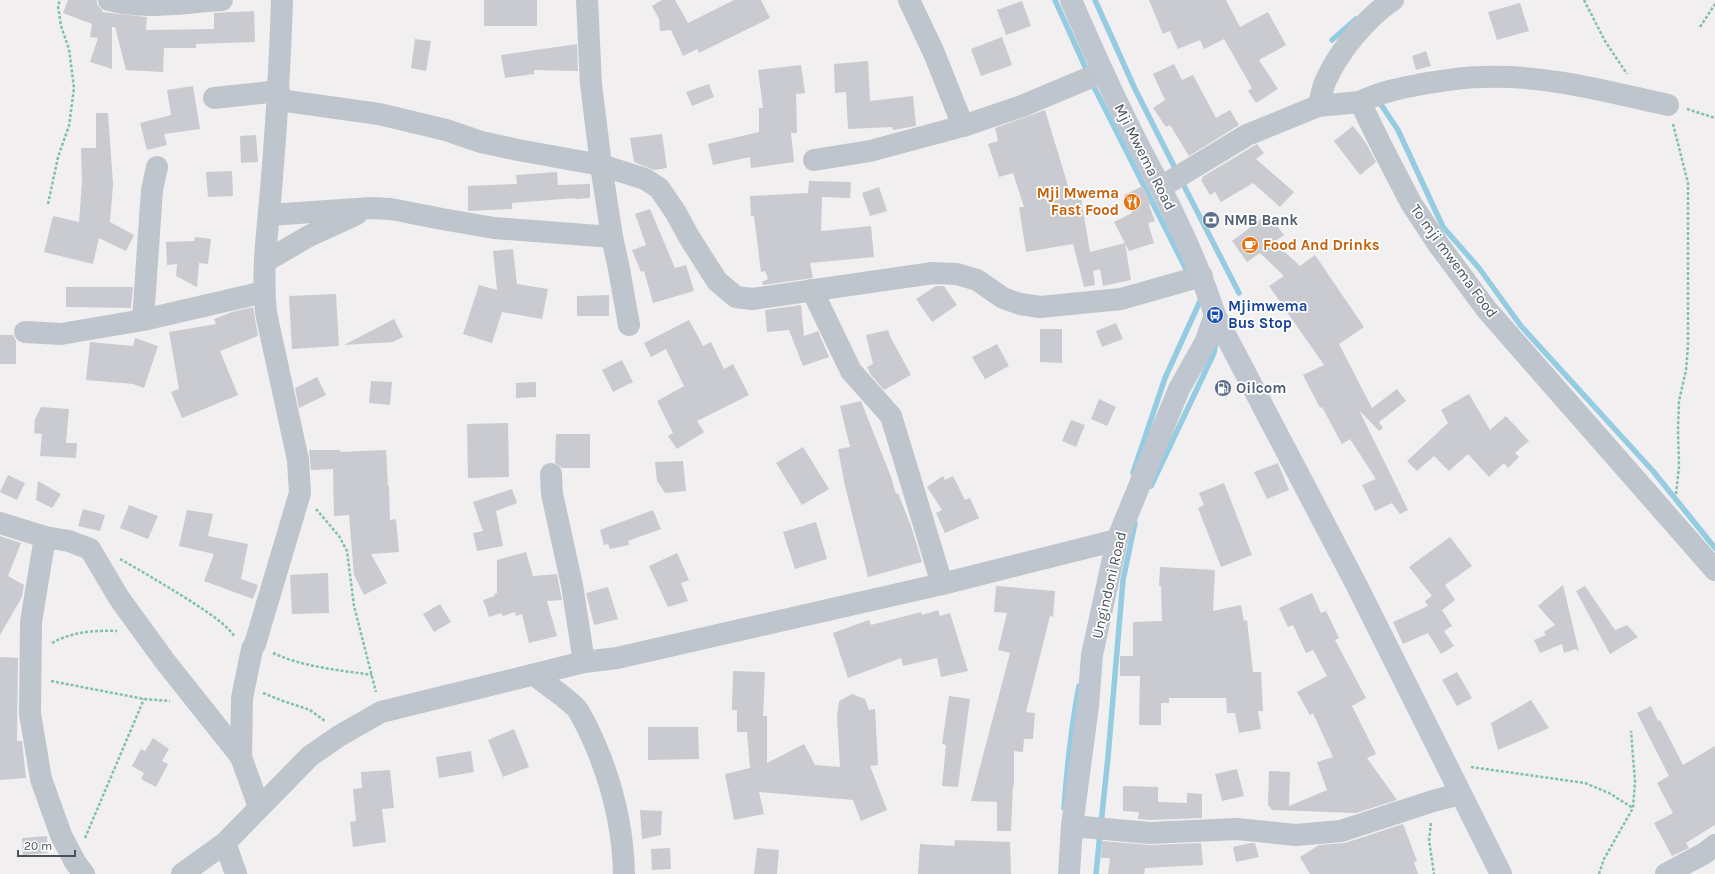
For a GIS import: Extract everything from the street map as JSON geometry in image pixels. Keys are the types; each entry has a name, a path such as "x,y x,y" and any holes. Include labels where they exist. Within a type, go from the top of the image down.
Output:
{"main road":[{"name":"Mji Mwema Road","path":"1071,0 1103,72 1142,152 1161,187 1202,276 1215,315 1356,584 1501,874"},
{"name":"Ungindoni Road","path":"1069,874 1072,826 1088,706 1092,655 1117,540 1180,389 1205,343 1215,315"}],"street":[{"path":"109,0 126,4 145,5 222,0"},
{"path":"241,757 242,698 253,650 300,493 298,460 266,313 264,292 266,236 279,96 282,0"},
{"path":"587,0 590,84 612,237 629,325"},
{"path":"909,0 934,53 963,126"},
{"path":"1318,106 1326,80 1348,43 1372,18 1393,0"},
{"path":"814,160 870,151 963,126 1022,106 1103,72"},
{"path":"1161,187 1247,135 1318,106 1360,102 1374,95 1411,86 1446,80 1482,77 1524,78 1600,90 1659,103"},
{"path":"214,98 279,96 379,114 446,130 481,142 601,165 645,179 659,188 717,281 736,297 752,299 933,273 957,274 977,280 1003,298 1040,307 1121,298 1202,276"},
{"name":"To mji mwema Food","path":"1360,102 1411,203 1460,274 1488,310 1715,570"},
{"path":"143,320 152,190 157,167"},
{"path":"269,215 371,208 391,209 442,220 494,228 612,237"},
{"path":"266,261 309,236 371,208"},
{"path":"812,290 851,371 891,416 942,584"},
{"path":"26,332 61,334 143,320 264,292"},
{"path":"551,474 552,494 572,585 584,662"},
{"path":"0,523 45,537 69,541 90,549 119,598 143,632 241,757 259,807"},
{"path":"45,537 31,622 30,714 41,779 61,835 80,868"},
{"path":"182,874 225,843 310,756 338,736 381,712 584,662 617,658 942,584 1117,540"},
{"path":"534,675 576,709 588,729 605,766 614,797 624,854 624,874"},
{"path":"1072,826 1150,833 1237,829 1296,835 1341,831 1433,801 1460,794"},
{"path":"225,843 236,874"},
{"path":"1666,874 1715,846"}],"path":[{"path":"48,204 58,156 69,126 74,88 69,49 61,26 58,6 60,0"},
{"path":"1584,0 1610,48 1634,86 1659,103 1715,118"},
{"path":"1700,27 1715,4"},
{"path":"1659,103 1688,183 1688,346 1686,370 1679,401 1679,467 1672,522"},
{"path":"300,493 334,530 347,551 354,606 381,712"},
{"path":"118,558 157,580 211,615 253,650 314,666 372,675"},
{"path":"31,654 60,638 81,633 109,631 143,632"},
{"path":"31,677 144,699 199,704"},
{"path":"245,685 283,701 310,710 325,720 338,736"},
{"path":"80,868 144,699"},
{"path":"1599,874 1604,859 1633,808 1635,782 1631,731"},
{"path":"1446,764 1585,783 1609,793 1633,808"},
{"path":"1433,801 1429,840 1434,874"}],"building":[{"path":"68,0 97,0 97,4 102,12 147,17 146,30 214,29 214,13 254,11 255,42 196,44 196,48 164,48 163,72 126,70 115,27 112,27 112,69 90,62 98,38 90,37 92,24 63,13"},
{"path":"484,0 537,0 537,26 484,26"},
{"path":"662,0 675,0 688,23 734,0 761,0 770,18 699,53 697,49 683,56 671,30 660,31 659,19 652,6"},
{"path":"1149,0 1226,0 1240,27 1268,12 1286,45 1259,60 1278,89 1256,103 1248,91 1252,88 1224,39 1204,49 1200,40 1178,49 1170,31 1163,34"},
{"path":"1022,1 1031,26 1006,35 997,10"},
{"path":"1520,3 1529,31 1497,40 1488,12"},
{"path":"1002,37 1012,65 981,76 971,49"},
{"path":"415,39 431,41 426,71 411,68"},
{"path":"577,44 578,71 534,70 534,74 505,78 501,55"},
{"path":"1426,51 1431,66 1416,70 1412,56"},
{"path":"868,61 870,101 913,96 916,126 893,130 892,127 848,129 846,92 835,93 834,64"},
{"path":"1174,64 1182,80 1193,75 1216,118 1230,110 1239,125 1189,156 1170,125 1166,127 1153,108 1165,100 1153,74"},
{"path":"801,65 805,93 796,94 797,133 791,133 794,162 751,168 750,157 713,165 708,144 759,132 759,108 763,108 758,70"},
{"path":"709,84 714,97 692,106 686,92"},
{"path":"193,86 200,129 164,134 167,145 147,150 140,123 171,115 167,90"},
{"path":"1045,110 1072,199 1081,198 1090,252 1125,243 1131,280 1103,286 1100,269 1093,271 1095,285 1084,287 1073,244 1026,252 1019,207 1024,207 1013,173 999,177 988,144 998,141 995,128"},
{"path":"96,113 108,113 113,184 110,222 134,235 126,251 99,238 93,264 44,252 53,216 79,222 82,181 81,148 96,148"},
{"path":"1353,126 1366,143 1376,162 1360,175 1334,141"},
{"path":"662,134 667,168 654,170 634,162 630,138"},
{"path":"256,135 258,162 241,163 240,136"},
{"path":"1257,144 1264,153 1256,159 1294,192 1280,207 1253,183 1221,202 1215,192 1210,195 1201,180 1203,178 1202,177"},
{"path":"232,171 233,196 208,197 206,172"},
{"path":"557,172 558,185 590,184 590,198 512,203 512,209 468,211 468,186 517,184 516,175"},
{"path":"809,181 851,182 850,198 822,197 821,231 871,226 874,257 810,263 813,278 763,285 762,282 768,279 765,271 761,272 754,216 751,216 750,196 808,193"},
{"path":"1143,186 1151,204 1149,205 1155,221 1148,223 1154,243 1129,251 1114,222 1132,213 1124,195"},
{"path":"879,187 887,211 870,216 862,193"},
{"path":"650,209 675,268 686,265 694,291 653,303 644,271 641,272 632,250 646,245 635,214"},
{"path":"1268,214 1284,235 1274,242 1300,266 1315,255 1364,327 1339,344 1372,408 1397,389 1406,401 1379,422 1383,428 1379,431 1359,410 1408,510 1400,514 1392,503 1375,511 1362,485 1376,479 1350,439 1342,444 1322,407 1320,408 1303,375 1324,365 1269,286 1284,276 1260,253 1247,262 1232,241"},
{"path":"195,237 211,239 208,264 199,263 197,287 176,276 177,264 167,265 166,242 194,241"},
{"path":"513,249 517,284 548,289 542,319 502,312 492,343 463,334 479,285 497,290 493,251"},
{"path":"936,286 944,286 957,305 932,322 916,299"},
{"path":"66,287 133,287 131,308 66,307"},
{"path":"336,294 339,346 292,349 289,296"},
{"path":"609,295 609,316 577,316 577,296"},
{"path":"801,305 804,336 818,331 829,357 803,366 789,330 767,332 765,310"},
{"path":"253,307 258,336 220,351 238,395 182,418 171,392 179,389 169,332 216,324 214,319 232,312"},
{"path":"394,319 403,337 393,342 344,345"},
{"path":"689,320 703,346 711,342 724,369 733,364 749,395 697,421 704,432 677,449 668,436 673,433 657,401 684,386 666,349 651,357 644,343"},
{"path":"1116,323 1123,339 1102,347 1096,331"},
{"path":"1040,329 1062,329 1062,363 1040,362"},
{"path":"888,330 911,375 884,390 871,375 867,367 873,364 866,335"},
{"path":"0,335 13,335 16,341 16,364 0,364"},
{"path":"135,338 158,346 144,388 133,384 86,380 90,342 133,346"},
{"path":"997,344 1009,366 985,379 972,357"},
{"path":"622,360 633,382 613,392 602,370"},
{"path":"317,377 326,395 299,408 295,388"},
{"path":"371,381 392,382 390,405 369,403"},
{"path":"536,382 536,397 516,398 516,383"},
{"path":"1469,394 1490,430 1506,416 1529,441 1515,453 1519,457 1508,468 1504,463 1489,477 1468,454 1449,471 1434,456 1417,471 1407,461 1448,423 1441,410"},
{"path":"1099,399 1116,407 1107,426 1091,419"},
{"path":"861,401 891,477 896,494 898,493 912,529 922,562 868,577 845,486 838,449 850,447 840,406"},
{"path":"41,407 69,409 66,443 77,443 76,458 40,456 42,434 34,433 35,419"},
{"path":"1071,420 1085,425 1076,447 1062,441"},
{"path":"508,423 509,477 468,478 467,424"},
{"path":"556,434 590,434 590,468 562,468 555,463"},
{"path":"803,447 829,489 802,505 776,463"},
{"path":"309,450 340,450 340,452 386,450 390,520 396,519 399,552 371,554 387,583 364,595 354,575 349,515 334,516 333,469 311,470"},
{"path":"683,461 686,491 665,493 657,481 655,462"},
{"path":"1278,463 1289,490 1267,499 1254,472"},
{"path":"8,475 25,483 17,500 0,492"},
{"path":"943,476 945,480 953,476 965,500 970,498 979,518 945,533 936,513 942,510 927,487"},
{"path":"38,481 61,494 52,508 36,500"},
{"path":"1224,483 1252,555 1221,567 1198,508 1204,505 1199,493"},
{"path":"512,489 517,503 496,511 503,546 477,551 473,533 483,531 473,502"},
{"path":"129,505 158,516 148,539 120,528"},
{"path":"83,509 105,515 100,531 78,526"},
{"path":"187,510 213,514 208,536 248,544 241,579 258,585 253,599 204,581 214,554 179,546"},
{"path":"653,510 661,529 628,541 629,545 610,549 608,544 604,545 600,530"},
{"path":"816,522 827,559 795,569 783,532"},
{"path":"0,536 21,543 8,576 24,585 22,597 0,635"},
{"path":"1450,537 1472,566 1445,585 1455,600 1442,610 1452,626 1444,631 1454,646 1441,654 1428,633 1403,644 1393,622 1428,606 1425,601 1432,596 1409,567"},
{"path":"526,552 533,576 557,574 562,600 547,601 557,636 529,643 522,614 516,616 515,612 503,616 501,613 489,617 483,600 495,596 494,594 497,593 497,560"},
{"path":"677,553 689,580 681,583 688,601 668,607 649,566"},
{"path":"1160,567 1215,570 1213,611 1241,605 1244,621 1247,620 1253,672 1261,672 1263,711 1258,711 1261,729 1239,733 1235,713 1227,713 1226,698 1169,698 1169,703 1161,703 1161,725 1139,725 1140,676 1120,676 1120,656 1133,656 1133,622 1162,621 1161,586 1159,586"},
{"path":"328,573 329,613 292,614 290,575"},
{"path":"1563,585 1579,652 1576,649 1564,653 1562,644 1540,653 1534,640 1546,635 1544,632 1555,625 1538,606"},
{"path":"996,586 1055,591 1053,617 1050,616 1026,712 1035,713 1033,739 1024,739 1023,752 1014,751 1014,785 1011,831 997,831 997,802 971,801 1010,653 998,650 1007,613 994,612"},
{"path":"1585,586 1615,630 1627,625 1638,637 1610,654 1576,591"},
{"path":"608,587 618,619 594,625 586,593"},
{"path":"1312,593 1321,613 1326,611 1339,638 1335,640 1366,698 1352,706 1376,754 1367,758 1397,800 1356,813 1272,810 1268,805 1269,771 1290,772 1289,806 1327,790 1317,762 1333,757 1313,713 1310,715 1297,692 1327,676 1313,650 1306,653 1293,625 1288,627 1279,608"},
{"path":"440,604 451,622 434,632 423,614"},
{"path":"938,610 940,616 950,613 968,671 941,677 937,658 903,666 901,658 848,678 833,633 869,620 871,625 921,612 922,615"},
{"path":"0,657 18,658 17,741 22,741 26,778 0,780"},
{"path":"733,671 765,672 763,716 767,716 767,763 804,744 815,765 840,767 837,716 839,701 852,694 865,699 869,710 875,709 878,765 870,766 887,810 861,821 853,800 759,792 764,814 734,820 725,774 750,768 747,732 737,732 737,710 732,710"},
{"path":"1457,672 1472,698 1457,706 1442,680"},
{"path":"949,696 970,699 958,787 942,786 946,745 942,744"},
{"path":"1531,700 1549,728 1498,750 1491,723"},
{"path":"1651,706 1658,721 1660,720 1683,765 1715,746 1715,825 1686,843 1689,848 1672,856 1654,823 1673,813 1657,783 1669,776 1637,713"},
{"path":"648,727 698,727 699,759 648,760"},
{"path":"514,729 529,767 503,777 488,740"},
{"path":"153,738 169,749 162,761 168,764 156,787 141,779 144,773 132,766 141,749 145,751"},
{"path":"471,751 474,772 439,778 436,757"},
{"path":"1237,769 1244,796 1222,801 1215,774"},
{"path":"390,770 394,808 382,809 386,842 353,847 350,822 356,821 353,789 362,788 361,772"},
{"path":"1123,786 1158,787 1158,802 1187,803 1187,793 1202,794 1202,818 1138,819 1139,812 1123,811"},
{"path":"640,810 662,811 661,835 642,839"},
{"path":"1403,824 1417,861 1414,862 1418,874 1310,874 1300,857 1319,845 1345,843"},
{"path":"47,836 48,853 23,855 22,838"},
{"path":"955,840 1010,842 1011,874 918,874 920,844 954,846"},
{"path":"1102,841 1150,845 1201,843 1203,865 1145,868 1144,874 1108,874 1110,858 1101,858"},
{"path":"1255,843 1259,857 1236,862 1233,847"},
{"path":"670,848 671,869 652,870 651,849"},
{"path":"757,848 779,850 777,874 754,874"}],"waterway":[{"path":"1055,0 1088,73"},
{"path":"1095,0 1135,89 1177,172"},
{"path":"1332,40 1356,19"},
{"path":"1091,81 1189,275"},
{"path":"1378,100 1398,130 1443,227 1479,268 1521,326 1653,471 1715,548"},
{"path":"1181,180 1239,293"},
{"path":"1133,473 1165,378 1201,299 1200,297"},
{"path":"1151,486 1214,353 1216,341"},
{"path":"1101,824 1123,580 1135,523"},
{"path":"1064,808 1066,777 1079,686"},
{"path":"1096,874 1100,833"}],"place":[{"name":"Mji Mwema Fast Food","path":"1132,202"},
{"name":"NMB Bank","path":"1211,220"},
{"name":"Food And Drinks","path":"1250,245"},
{"name":"Mjimwema Bus Stop","path":"1215,315"},
{"name":"Oilcom","path":"1223,388"}]}
